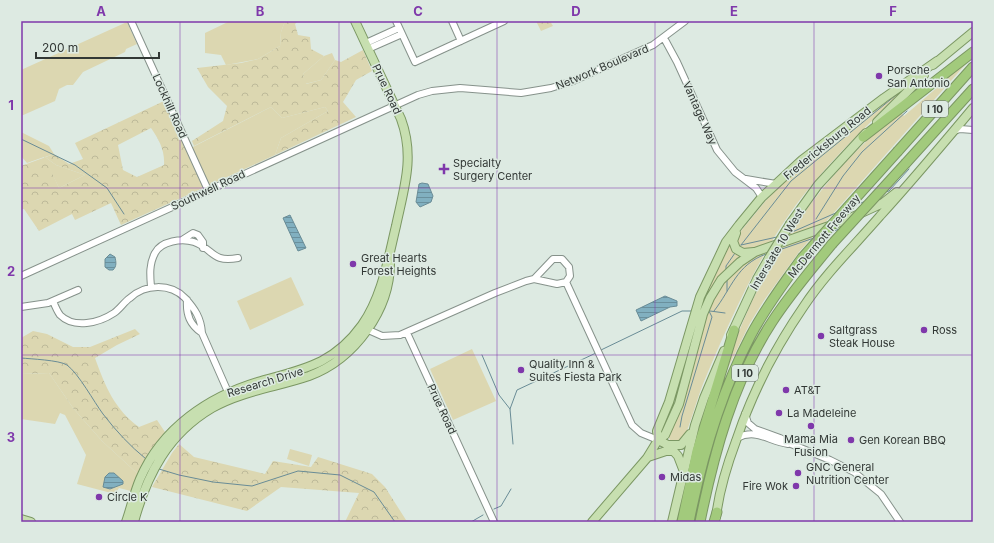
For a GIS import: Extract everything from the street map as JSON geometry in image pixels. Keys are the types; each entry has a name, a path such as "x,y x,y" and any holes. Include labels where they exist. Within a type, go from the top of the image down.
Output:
{"highway":[{"path":"863,137 973,52"},
{"name":"McDermott Freeway","path":"689,522 707,443 727,386 751,334 802,258 973,67"},
{"name":"McDermott Freeway","path":"700,522 717,445 734,397 753,356 771,323 788,298 832,244 973,89"},
{"path":"682,522 696,451 734,330"},
{"path":"715,522 717,512"}],"main road":[{"name":"Prue Road","path":"355,21 394,105 406,136 409,154 407,173 389,254 377,296 364,328"},
{"name":"Interstate 10 West","path":"672,522 694,429 704,398 757,279 769,258 790,224 818,185 937,61 973,32"},
{"name":"Fredericksburg Road","path":"658,440 657,431 669,402 700,297 726,242 739,224 762,197 819,146 937,61"},
{"path":"717,512 745,414 773,356 803,307 837,263 906,187 973,108"},
{"name":"Fredericksburg Road","path":"592,522 648,457 658,440 665,435 679,404 703,314 710,298 721,280 740,262 755,252 852,217 883,203 906,187"},
{"path":"739,224 734,241 736,249 743,253 755,252"},
{"name":"Research Drive","path":"134,522 147,482 155,466 176,438 197,419 212,408 231,399 266,384 308,369 326,360 364,328"},
{"name":"Research Drive","path":"266,384 303,378 326,368 336,361 364,328"},
{"path":"303,378 322,365 326,360"},
{"path":"197,419 224,399 228,392 235,394 266,384"},
{"name":"Research Drive","path":"126,522 140,479 156,450 186,418 208,402 228,392"},
{"path":"648,457 681,445 685,442 694,429"},
{"path":"658,440 670,448 678,456 684,469"},
{"path":"21,519 30,522"}],"street":[{"name":"Lockhill Road","path":"131,21 208,190"},
{"path":"396,21 415,62 504,21"},
{"path":"452,21 461,41"},
{"name":"Network Boulevard","path":"394,105 418,95 446,89 474,88 502,93 520,93 551,88 573,81 664,38 685,21"},
{"path":"367,46 401,31"},
{"name":"Vantage Way","path":"664,38 677,62 717,150 735,172 756,188 762,197"},
{"name":"Southwell Road","path":"21,275 394,105"},
{"path":"954,131 960,129 973,130"},
{"path":"746,180 776,184"},
{"path":"152,286 150,266 155,252 168,243 182,240 195,242 219,259 229,260 238,258"},
{"path":"364,328 388,337 407,333 495,293 534,279 548,263 558,258 567,262 569,266 570,276 566,282 557,284 534,279"},
{"path":"566,282 632,425 641,433 658,440"},
{"path":"53,301 59,313 66,320 87,323 115,313 131,296 152,286 172,289 180,293 196,311 202,323 202,333 228,392"},
{"path":"21,308 53,301 78,290"},
{"path":"187,300 188,315 193,327 202,333"},
{"path":"188,315 196,311"},
{"name":"Prue Road","path":"407,333 494,522"},
{"path":"745,414 750,426 830,460 854,472 881,494 900,522"},
{"path":"737,438 745,434 754,433 778,443 791,444"}],"green space":[{"path":"230,21 285,21 281,32 280,46 258,59 226,65 221,55 205,53 205,33"},
{"path":"285,21 298,21 295,24 298,35 310,37 311,49 324,56 303,74 306,84 321,80 335,60 341,62 363,50 372,71 356,80 343,102 356,117 275,155 281,138 328,111 325,107 282,118 271,107 194,146 192,141 223,121 227,106 208,87 197,68 241,63 258,59 280,46 281,32"},
{"path":"536,21 550,21 553,26 541,31"},
{"path":"127,22 137,44 126,49 125,52 83,72 73,85 67,85 59,89 55,101 21,116 21,70"},
{"path":"332,53 335,60 321,80 305,84 303,74 324,56"},
{"path":"973,56 799,252 765,299 750,323 726,372 725,370 739,332 773,261 817,196 842,166 900,111 904,116 947,79 946,77"},
{"path":"905,87 905,89 819,176 803,195 775,236 736,308 703,384 683,441 671,442 668,436 709,303 702,300 727,248 768,198 805,161 818,151 821,155"},
{"path":"164,101 203,188 121,225 111,203 75,220 72,214 39,231 24,209 21,209 21,166 45,157 54,154 69,164 83,159 75,143","holes":["151,128 157,137 164,155 164,165 137,177 123,170 118,145","45,157 56,165 85,175 59,188"]},
{"path":"271,107 282,118 325,107 328,111 281,138 275,155 203,188 187,150"},
{"path":"21,132 49,146 54,154 45,157 56,165 85,175 59,188 44,157 27,163 21,156"},
{"path":"291,277 304,305 250,330 237,301"},
{"path":"135,329 140,334 95,358 107,388 123,413 139,427 157,420 165,432 149,452 138,474 102,441 73,408 49,373 21,374 21,338 33,331 47,334 73,347 90,347"},
{"path":"472,349 496,401 453,420 430,369"},
{"path":"49,373 73,408 102,441 138,474 131,491 119,488 115,494 77,484 86,455 65,415 60,413 55,424 21,419 21,374"},
{"path":"179,444 194,457 265,474 273,461 311,467 318,457 372,474 385,487 406,520 424,522 345,522 359,493 281,487 247,511 152,487"},
{"path":"290,449 312,455 309,466 287,459"}],"water":[{"path":"419,184 428,184 433,196 431,202 420,207 416,202"},
{"path":"290,215 306,248 298,251 283,218"},
{"path":"110,254 115,257 116,262 113,270 109,270 105,267 105,259"},
{"path":"665,296 677,301 677,306 670,307 641,321 636,310"},
{"path":"109,473 114,473 123,481 123,484 110,489 103,487 105,477"}],"waterway":[{"path":"741,245 791,181 901,91"},
{"path":"816,219 843,176 862,152 907,111"},
{"path":"21,139 75,165 107,188 124,214"},
{"path":"885,192 889,191 909,169"},
{"path":"856,205 866,201"},
{"path":"790,233 838,212"},
{"path":"830,233 839,229"},
{"path":"741,245 777,237"},
{"path":"779,250 814,238"},
{"path":"726,270 726,266 735,253"},
{"path":"714,311 741,271 748,264 766,254"},
{"path":"727,280 727,291"},
{"path":"601,350 682,311 691,311"},
{"path":"680,427 712,317 709,311"},
{"path":"710,311 725,313"},
{"path":"513,444 510,409 517,390 596,353"},
{"path":"482,355 499,395 510,409"},
{"path":"21,358 63,363 72,369 103,414 129,444 146,459"},
{"path":"159,469 213,482 252,486 298,471 340,475 374,492 395,522"},
{"path":"494,509 501,506 511,489"},
{"path":"471,522 483,515"}],"place":[{"name":"Porsche San Antonio","path":"879,76"},
{"name":"Specialty Surgery Center","path":"444,169"},
{"name":"Great Hearts Forest Heights","path":"353,264"},
{"name":"Ross","path":"924,330"},
{"name":"Saltgrass Steak House","path":"821,336"},
{"name":"Quality Inn & Suites Fiesta Park","path":"521,370"},
{"name":"AT&T","path":"786,390"},
{"name":"La Madeleine","path":"779,413"},
{"name":"Mama Mia Fusion","path":"811,426"},
{"name":"Gen Korean BBQ","path":"851,440"},
{"name":"GNC General Nutrition Center","path":"798,473"},
{"name":"Midas","path":"662,477"},
{"name":"Fire Wok","path":"796,486"},
{"name":"Circle K","path":"99,497"}]}
